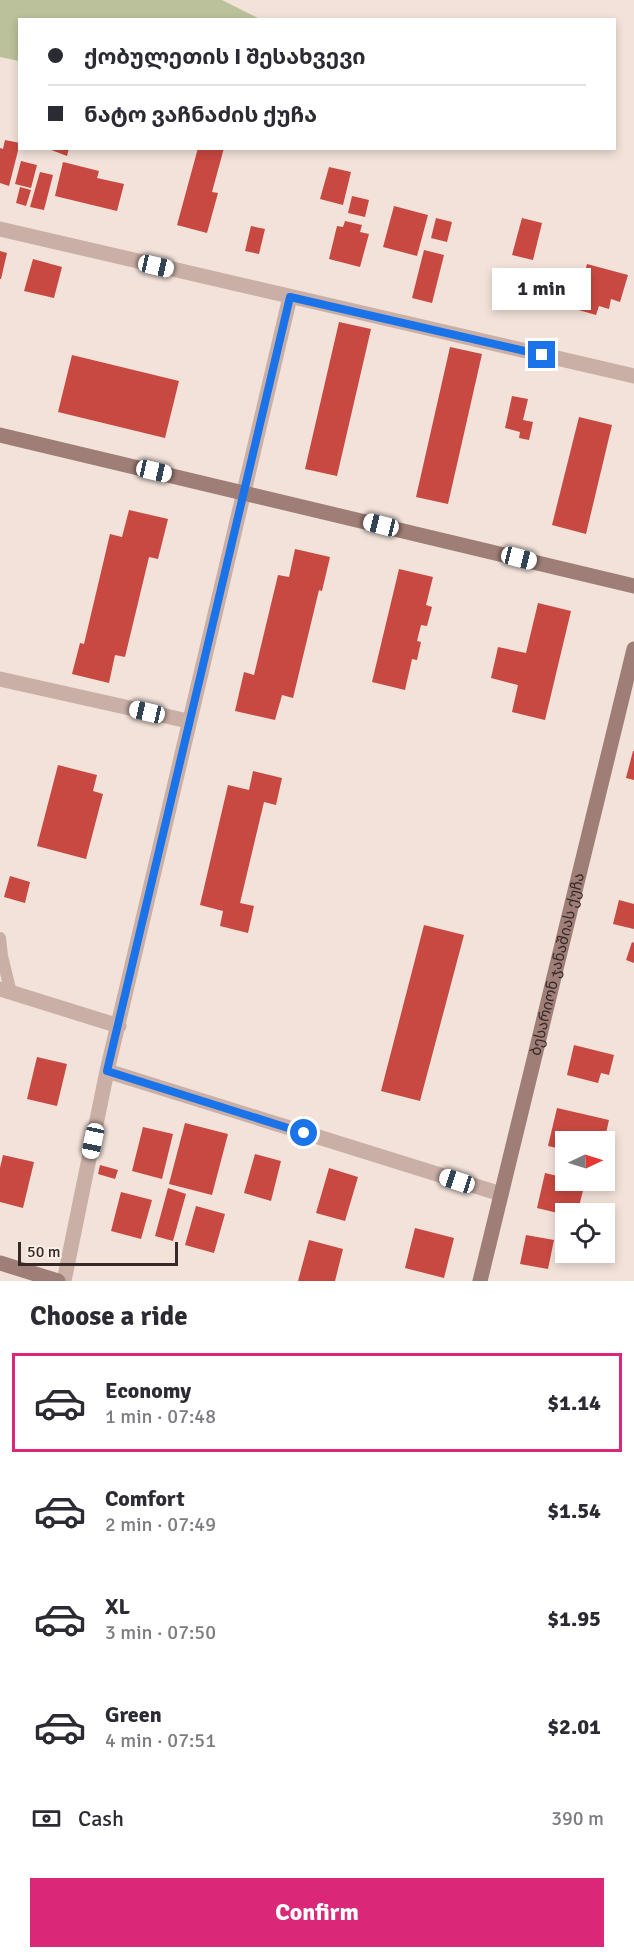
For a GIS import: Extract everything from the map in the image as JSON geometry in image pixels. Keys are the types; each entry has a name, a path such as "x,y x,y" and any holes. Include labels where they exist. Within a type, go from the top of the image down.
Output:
{"street":[{"path":"0,229 634,376"},
{"path":"64,1281 107,1071 290,297"},
{"path":"0,435 634,585"},
{"name":"ბესარიონ ჯანაშიას ქუჩა","path":"480,1281 634,649"},
{"path":"0,679 188,721"},
{"path":"5,991 119,1026"},
{"path":"107,1071 501,1194"},
{"path":"0,1263 58,1281"}],"lane":[{"path":"0,938 5,991"}],"green space":[{"path":"0,0 222,0 258,18 18,18 18,61 0,57"}],"building":[{"path":"5,140 18,143 9,186 0,183 0,148 3,149"},
{"path":"51,150 68,150 67,156"},
{"path":"197,150 223,150 212,192 218,193 207,233 177,225"},
{"path":"21,161 37,165 31,188 15,184"},
{"path":"63,162 99,171 97,178 124,184 117,211 55,196"},
{"path":"329,167 351,172 343,205 320,199"},
{"path":"40,172 53,175 44,210 30,207"},
{"path":"20,187 31,190 26,206 16,203"},
{"path":"352,196 369,200 365,217 348,213"},
{"path":"394,206 428,215 417,256 383,247"},
{"path":"436,218 452,222 447,242 431,238"},
{"path":"522,218 542,223 533,260 512,255"},
{"path":"345,221 362,225 360,232 369,234 360,267 329,259 337,226 343,227"},
{"path":"251,226 265,229 259,254 245,251"},
{"path":"424,250 444,255 432,303 412,298"},
{"path":"0,251 7,253 1,279 0,279"},
{"path":"33,259 62,267 54,298 24,291"},
{"path":"587,264 628,275 620,302 611,299 609,309 599,306 596,315 575,309"},
{"path":"532,268 560,275 554,298 527,292"},
{"path":"339,322 371,329 337,476 305,469"},
{"path":"450,347 482,354 448,504 416,497"},
{"path":"72,355 179,381 165,438 58,412"},
{"path":"512,396 528,399 523,420 533,422 529,440 519,438 520,432 505,428"},
{"path":"579,417 612,425 586,534 552,525"},
{"path":"129,510 168,519 158,559 149,557 125,657 115,655 109,683 72,674 80,643 84,644 110,534 122,537"},
{"path":"295,549 330,557 322,591 319,590 293,698 282,695 275,720 235,711 244,672 254,675 278,575 289,577"},
{"path":"399,569 433,577 426,605 432,607 427,626 421,625 417,641 421,642 417,660 412,659 405,690 372,682"},
{"path":"538,603 571,611 545,720 512,712 518,685 491,678 498,647 526,653"},
{"path":"634,751 634,780 626,778"},
{"path":"58,765 97,775 93,791 103,794 86,859 37,846"},
{"path":"253,771 282,778 276,805 264,802 240,903 254,906 248,933 220,926 223,911 200,905 228,785 249,790"},
{"path":"10,876 30,882 25,903 4,897"},
{"path":"619,900 634,904 634,929 613,924"},
{"path":"424,925 464,935 420,1101 381,1091"},
{"path":"632,942 634,943 634,963 626,960"},
{"path":"574,1045 614,1055 609,1075 601,1073 598,1083 567,1075"},
{"path":"37,1057 67,1064 57,1106 27,1099"},
{"path":"557,1108 609,1120 606,1131 555,1131 555,1148 548,1146"},
{"path":"185,1123 228,1134 212,1195 169,1184"},
{"path":"143,1127 173,1134 162,1179 132,1171"},
{"path":"255,1154 281,1161 271,1201 244,1193"},
{"path":"3,1155 34,1162 23,1208 0,1202 0,1168"},
{"path":"100,1165 118,1170 115,1179 98,1174"},
{"path":"329,1168 358,1177 345,1221 316,1213"},
{"path":"545,1173 555,1175 555,1191 583,1191 580,1203 555,1203 555,1212 537,1208"},
{"path":"168,1188 186,1194 173,1241 155,1236"},
{"path":"121,1192 152,1200 141,1239 111,1231"},
{"path":"196,1206 225,1214 214,1253 185,1245"},
{"path":"415,1228 454,1238 444,1278 405,1268"},
{"path":"526,1235 554,1240 548,1269 520,1264"},
{"path":"309,1240 343,1249 335,1281 298,1281"}],"route":[{"path":"304,1133 107,1071 290,297 542,355"}]}
